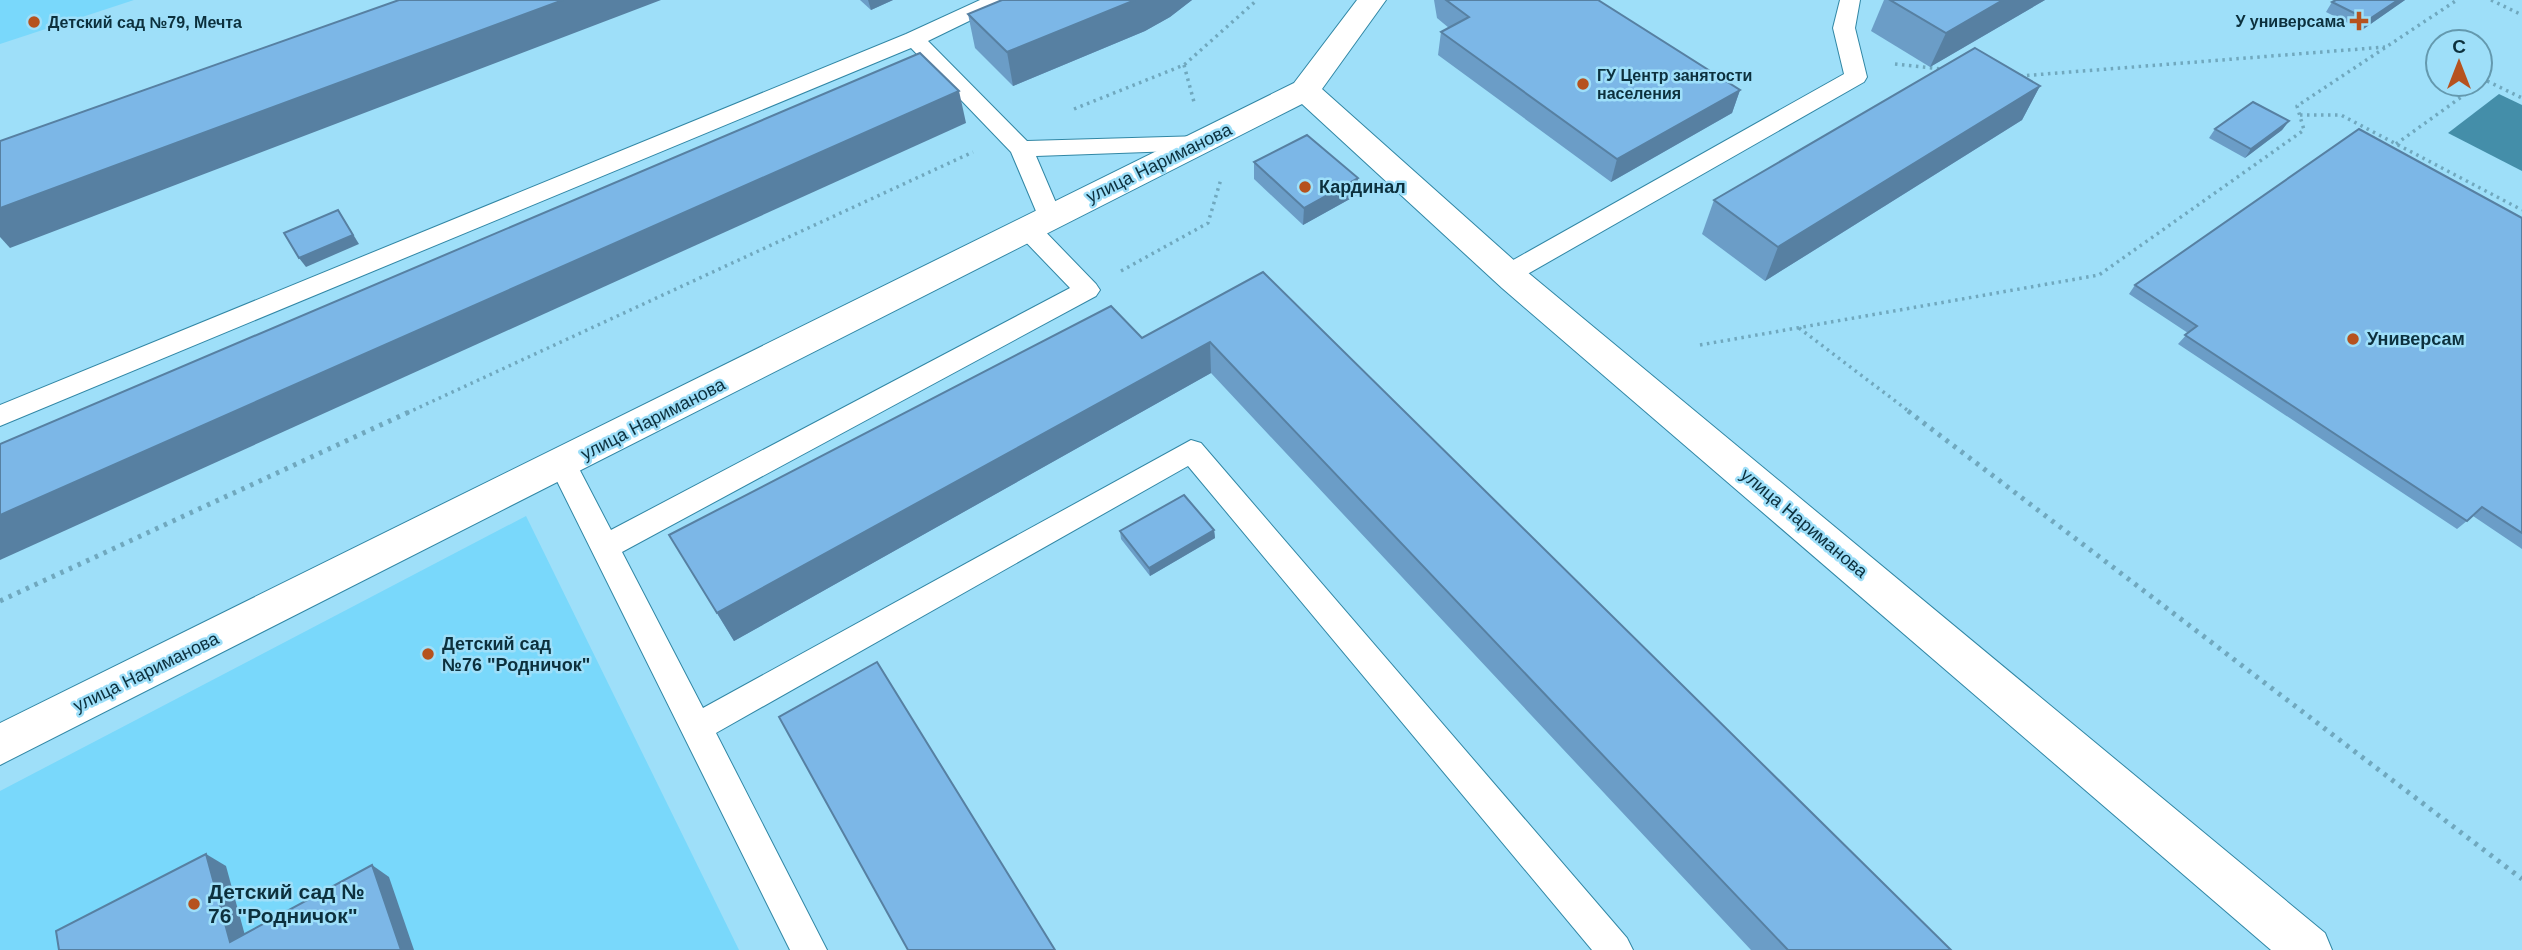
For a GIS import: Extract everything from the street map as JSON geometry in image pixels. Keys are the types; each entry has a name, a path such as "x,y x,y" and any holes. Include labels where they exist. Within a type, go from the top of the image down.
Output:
{"street":[{"name":"улица Нариманова","path":"0,745 563,465 1038,222 1305,90 1372,0"},
{"name":"улица Нариманова","path":"1305,90 1384,167 1508,274 2091,763 2308,950"}],"lane":[{"path":"0,416 914,39 964,6 997,0"},
{"path":"1508,274 1856,77 1844,28 1850,0"},
{"path":"603,548 1087,290 1038,222 1015,142 914,39"},
{"path":"1015,142 1202,143"},
{"path":"698,727 1191,451 1615,950"},
{"path":"563,465 809,950"}],"path":[{"path":"0,601 1184,65 1257,0"},
{"path":"1700,345 2099,275 2304,130 2297,106 2457,0"},
{"path":"2491,0 2522,15"},
{"path":"2017,76 2386,47"},
{"path":"1852,60 1948,69"},
{"path":"2396,144 2485,80 2522,98"},
{"path":"2300,115 2341,115 2522,210"},
{"path":"1799,328 2522,879"}],"shaded area":[{"name":"Детский сад №79, Мечта","path":"0,0 134,0 0,44"},
{"path":"2499,94 2522,105 2522,171 2448,133"},
{"name":"Детский сад №76 \"Родничок\"","path":"526,516 739,950 0,950 0,791"}],"building":[{"path":"399,0 563,0 0,208 0,141"},
{"path":"1002,0 1135,0 1007,52 968,14"},
{"name":"ГУ Центр занятости населения","path":"1446,0 1598,0 1740,90 1617,159 1441,32 1469,17"},
{"path":"1890,0 2003,0 1946,33"},
{"path":"2398,0 2368,20 2332,2"},
{"path":"1975,48 2040,86 1778,247 1714,200"},
{"path":"920,53 959,91 0,515 0,444"},
{"path":"2253,102 2289,121 2251,149 2215,129"},
{"name":"Универсам","path":"2359,129 2522,218 2522,533 2482,507 2467,521 2185,335 2197,326 2135,285"},
{"path":"1307,135 1358,178 1304,208 1254,162"},
{"path":"338,210 353,235 299,258 284,233"},
{"path":"1263,272 1951,950 1788,950 1210,342 717,613 669,535 1111,306 1142,338"},
{"path":"1184,495 1214,530 1149,568 1120,531"},
{"path":"877,662 1055,950 908,950 779,717"},
{"path":"206,854 230,942 372,865 401,950 59,950 56,931"}],"place":[{"name":"У универсама","path":"2359,21"},
{"name":"Детский сад №79, Мечта","path":"34,22"},
{"name":"ГУ Центр занятости населения","path":"1583,84"},
{"name":"Кардинал","path":"1305,187"},
{"name":"Универсам","path":"2353,339"},
{"name":"Детский сад №76 \"Родничок\"","path":"428,654"},
{"name":"Детский сад № 76 \"Родничок\"","path":"194,904"}]}
